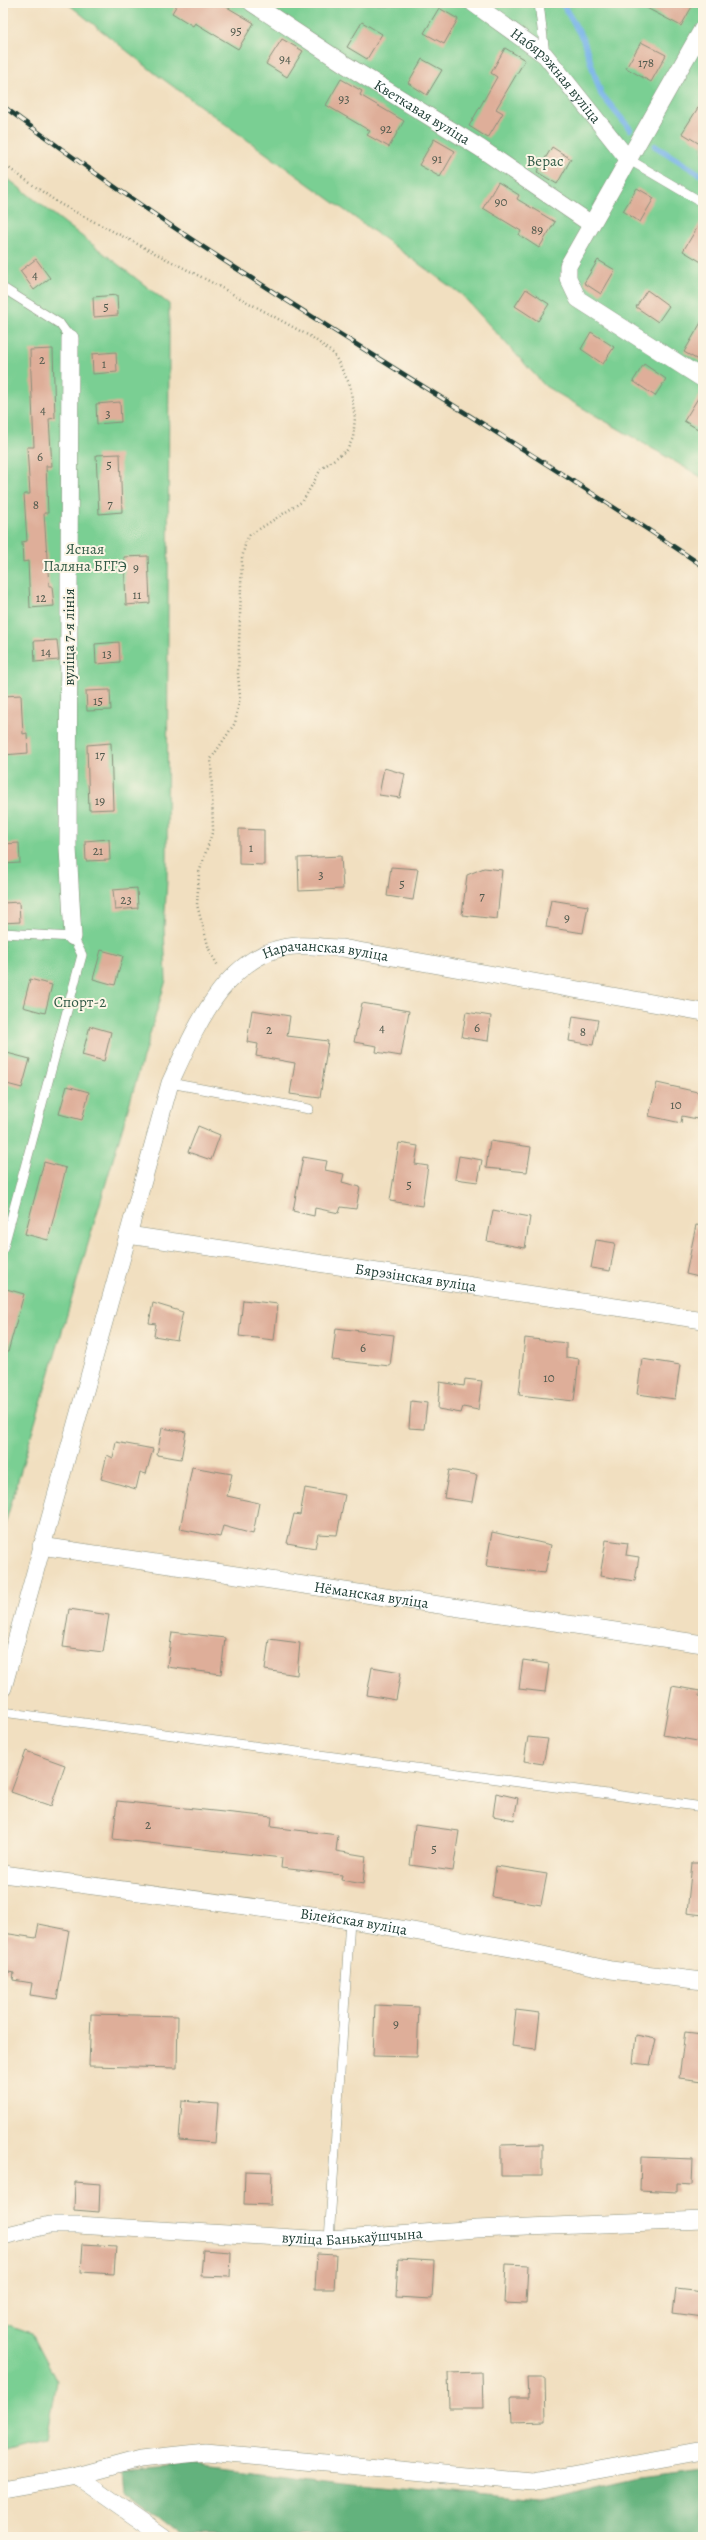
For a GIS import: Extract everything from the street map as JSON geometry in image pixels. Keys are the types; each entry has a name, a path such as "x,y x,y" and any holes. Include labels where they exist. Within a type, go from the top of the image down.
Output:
{"street":[{"name":"Кветкавая вуліца","path":"252,3 346,65 480,148 591,224"},
{"name":"Набярэжная вуліца","path":"473,3 545,55 628,159"},
{"path":"703,28 568,266 568,278 578,298 703,379"},
{"name":"вуліца 7-я лінія","path":"70,338 68,848 73,937"},
{"name":"Нарачанская вуліца","path":"3,1688 8,1652 41,1546 170,1083 211,1004 227,982 260,955 295,946 342,948 400,957 703,1012"},
{"name":"Бярэзінская вуліца","path":"128,1235 703,1320"},
{"name":"Нёманская вуліца","path":"41,1546 703,1644"},
{"name":"Вілейская вуліца","path":"3,1874 350,1920 516,1949 611,1970 703,1981"},
{"name":"вуліца Банькаўшчына","path":"3,2236 50,2225 77,2225 329,2240 477,2229 703,2220"},
{"path":"3,2489 77,2476 134,2460 206,2452 532,2482 703,2452"},
{"path":"77,2476 164,2537"}],"lane":[{"path":"538,3 545,55"},
{"path":"628,159 703,203"},
{"path":"3,288 60,324 70,338"},
{"path":"3,934 73,937 82,955 3,1248"},
{"path":"170,1083 309,1109"},
{"path":"3,1712 703,1807"},
{"path":"329,2240 350,1920"}],"path":[{"path":"3,164 60,204 210,280 313,338 334,354 350,385 355,418 353,438 347,450 321,469 303,501 250,535 246,541 242,558 238,674 240,697 235,723 211,759 213,830 199,873 197,905 209,949 227,982"}],"green space":[{"name":"Верас","path":"67,3 703,3 703,478 545,386 462,295 156,74"},
{"name":"Ясная Паляна БГГЭ","path":"3,175 169,304 169,329 167,880 164,927 166,980 3,1531"},
{"path":"3,2323 32,2333 57,2381 47,2439 3,2449"},
{"path":"195,2464 340,2482 538,2501 639,2478 703,2470 703,2537 185,2537 124,2489 122,2470"}],"building":[{"path":"178,3 220,3 254,23 238,49 195,23 193,26 172,13"},
{"path":"637,3 694,3 681,26"},
{"path":"439,8 458,19 444,44 424,33"},
{"path":"362,22 382,34 367,59 347,47"},
{"path":"282,39 303,51 287,77 266,64"},
{"path":"641,42 666,55 651,82 626,68"},
{"path":"505,48 525,60 496,109 503,113 488,138 469,126 497,77 491,73"},
{"path":"422,59 442,70 427,95 408,83"},
{"path":"341,79 362,91 360,95 404,121 389,147 367,135 370,131 326,105"},
{"path":"703,100 703,146 682,133"},
{"path":"434,139 455,151 440,177 419,165"},
{"path":"552,147 571,159 557,184 537,172"},
{"path":"498,182 519,195 517,199 555,222 539,248 519,235 521,231 483,208"},
{"path":"637,188 654,198 640,222 623,211"},
{"path":"703,218 703,263 683,251"},
{"path":"36,259 50,278 34,290 20,271"},
{"path":"598,260 615,270 601,294 584,283"},
{"path":"526,289 549,304 538,321 515,306"},
{"path":"647,290 669,306 658,322 636,307"},
{"path":"117,295 118,315 94,317 93,297"},
{"path":"703,319 703,363 684,352"},
{"path":"591,332 614,347 603,364 581,349"},
{"path":"53,349 55,418 49,419 52,466 46,466 48,513 44,513 49,586 52,586 54,606 30,608 28,561 23,562 22,542 27,541 24,494 30,494 27,447 34,447 30,350"},
{"path":"116,352 117,372 93,374 92,354"},
{"path":"644,364 666,379 655,396 633,381"},
{"path":"703,390 703,432 684,421"},
{"path":"120,402 121,422 97,424 96,404"},
{"path":"120,454 122,512 99,514 96,455"},
{"path":"148,556 150,603 126,605 124,557"},
{"path":"57,640 59,660 35,662 34,641"},
{"path":"119,642 120,662 96,664 95,644"},
{"path":"110,690 111,710 87,711 86,691"},
{"path":"21,695 23,734 27,733 28,753 4,755 3,696"},
{"path":"111,743 113,809 89,810 87,745"},
{"path":"384,768 405,774 400,798 379,795"},
{"path":"239,829 264,830 264,865 239,864"},
{"path":"109,839 110,860 86,861 85,841"},
{"path":"19,843 20,863 3,864 3,844"},
{"path":"341,856 343,889 299,891 298,858"},
{"path":"391,867 418,869 413,900 387,896"},
{"path":"484,868 502,870 497,919 462,915 467,875"},
{"path":"137,888 138,908 115,910 113,890"},
{"path":"551,900 588,906 583,933 546,927"},
{"path":"19,902 20,922 3,923 3,903"},
{"path":"101,950 123,956 115,985 93,979"},
{"path":"30,979 52,985 45,1013 23,1007"},
{"path":"362,1003 409,1011 401,1056 376,1052 377,1046 354,1042"},
{"path":"252,1010 290,1016 287,1036 328,1041 320,1098 290,1094 295,1063 256,1056 258,1044 247,1042"},
{"path":"466,1012 491,1016 488,1041 462,1037"},
{"path":"573,1016 598,1020 593,1045 569,1041"},
{"path":"90,1026 111,1032 104,1061 82,1055"},
{"path":"7,1053 30,1059 22,1088 3,1083 3,1070"},
{"path":"657,1083 702,1093 697,1119 682,1116 681,1123 649,1116"},
{"path":"67,1086 89,1092 82,1120 59,1114"},
{"path":"198,1126 220,1135 211,1160 188,1152"},
{"path":"490,1141 531,1147 527,1172 486,1168"},
{"path":"399,1143 418,1146 415,1164 428,1166 422,1206 390,1201"},
{"path":"459,1156 482,1160 478,1182 455,1179"},
{"path":"303,1157 327,1161 325,1170 344,1174 342,1182 360,1187 356,1209 341,1207 339,1213 315,1208 314,1216 293,1211"},
{"path":"44,1162 66,1168 48,1240 25,1234"},
{"path":"493,1210 530,1217 525,1248 487,1241"},
{"path":"696,1225 703,1226 703,1278 686,1274"},
{"path":"596,1240 615,1243 610,1271 591,1268"},
{"path":"3,1288 24,1294 8,1352 3,1352"},
{"path":"243,1300 278,1304 274,1340 239,1336"},
{"path":"153,1303 183,1312 177,1340 154,1336 156,1324 149,1323"},
{"path":"336,1328 394,1335 390,1366 332,1360"},
{"path":"525,1338 566,1343 566,1357 579,1359 574,1401 519,1395"},
{"path":"642,1359 680,1365 675,1399 637,1394"},
{"path":"465,1379 482,1381 478,1410 463,1407 461,1413 438,1409 440,1382 464,1386"},
{"path":"411,1401 427,1403 424,1429 409,1428"},
{"path":"162,1428 186,1432 181,1459 157,1455"},
{"path":"116,1442 153,1449 146,1474 140,1472 136,1489 101,1479 107,1455 113,1458"},
{"path":"192,1467 232,1474 227,1496 259,1503 253,1534 223,1526 220,1537 180,1529"},
{"path":"449,1470 477,1475 472,1502 444,1498"},
{"path":"305,1488 345,1495 337,1535 318,1534 315,1548 287,1543 294,1514 300,1515"},
{"path":"492,1532 551,1545 545,1573 486,1566"},
{"path":"606,1540 628,1543 626,1555 639,1557 635,1581 600,1576"},
{"path":"69,1609 109,1615 103,1652 63,1647"},
{"path":"172,1632 225,1638 221,1674 167,1667"},
{"path":"269,1639 300,1643 297,1675 265,1670"},
{"path":"523,1660 549,1664 545,1692 519,1689"},
{"path":"372,1667 401,1672 396,1700 367,1695"},
{"path":"672,1686 700,1691 699,1696 703,1697 703,1742 663,1735"},
{"path":"528,1737 548,1739 543,1764 524,1761"},
{"path":"26,1751 65,1765 51,1806 11,1792"},
{"path":"496,1793 518,1798 514,1820 493,1816"},
{"path":"117,1801 272,1817 271,1827 338,1835 336,1851 366,1856 363,1884 341,1880 342,1875 281,1868 282,1858 113,1839"},
{"path":"415,1825 459,1831 453,1871 410,1865"},
{"path":"692,1863 703,1863 703,1915 687,1913"},
{"path":"496,1866 547,1874 541,1905 492,1897"},
{"path":"39,1924 69,1930 57,1999 30,1995 32,1983 13,1980 14,1973 3,1971 3,1933 36,1938"},
{"path":"375,2005 419,2007 417,2057 373,2056"},
{"path":"516,2010 540,2013 536,2049 512,2046"},
{"path":"91,2014 178,2016 177,2068 89,2066"},
{"path":"685,2032 703,2034 703,2081 679,2078"},
{"path":"636,2035 656,2039 650,2065 633,2063"},
{"path":"182,2101 218,2104 215,2143 179,2140"},
{"path":"542,2144 542,2176 501,2176 501,2145"},
{"path":"641,2157 693,2159 692,2185 677,2184 677,2192 640,2190"},
{"path":"245,2171 272,2172 271,2205 244,2204"},
{"path":"75,2182 100,2184 99,2212 74,2210"},
{"path":"83,2244 116,2246 114,2274 81,2272"},
{"path":"203,2250 231,2252 230,2277 201,2276"},
{"path":"317,2254 336,2255 334,2289 315,2289"},
{"path":"398,2259 434,2261 432,2299 396,2297"},
{"path":"506,2264 528,2265 526,2304 504,2303"},
{"path":"676,2289 703,2292 703,2317 673,2313"},
{"path":"482,2372 483,2408 449,2408 448,2373"},
{"path":"527,2378 545,2378 546,2421 512,2422 511,2398 528,2398"}],"waterway":[{"path":"562,3 583,39 601,94 630,129"},
{"path":"655,146 703,176"}],"railway":[{"path":"3,106 173,227 290,303 586,489 703,566"}],"park label":[{"name":"Спорт-2","path":"80,1002"}]}
